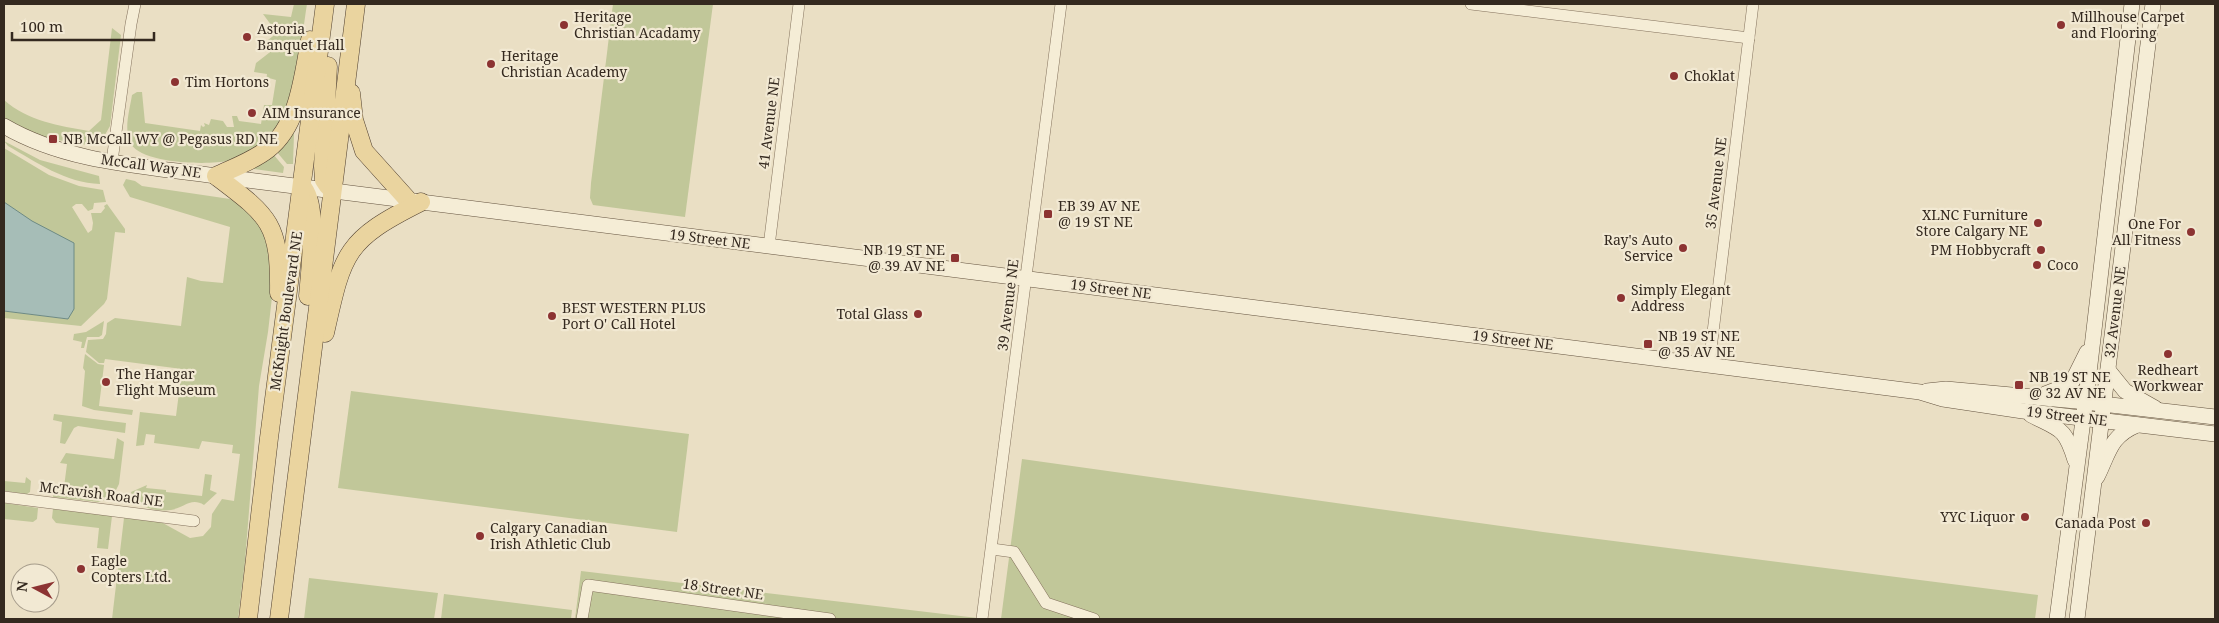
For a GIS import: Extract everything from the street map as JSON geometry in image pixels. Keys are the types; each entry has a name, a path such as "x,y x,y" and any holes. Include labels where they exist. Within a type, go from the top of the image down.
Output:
{"main road":[{"path":"269,438 279,296 279,258 274,237 262,213 216,176 262,153 275,142 288,124 295,109 303,78 317,4"},
{"path":"326,4 329,48 323,166 324,180 332,191"},
{"name":"McKnight Boulevard NE","path":"248,619 269,438 326,4"},
{"path":"279,619 356,4"},
{"path":"303,428 333,296 340,270 348,253 367,233 414,201 364,151 354,120 347,70"},
{"path":"303,187 310,198 312,212 308,319 309,382"}],"street":[{"path":"112,161 130,24 135,4"},
{"name":"41 Avenue NE","path":"769,246 799,4"},
{"name":"39 Avenue NE","path":"983,615 1061,4"},
{"path":"1471,4 1749,38"},
{"name":"35 Avenue NE","path":"1709,365 1753,4"},
{"name":"32 Avenue NE","path":"2058,619 2132,4"},
{"name":"32 Avenue NE","path":"2077,619 2153,4"},
{"name":"McCall Way NE","path":"4,126 47,147 112,161 303,187"},
{"name":"19 Street NE","path":"303,187 1920,392 1943,399 2023,411 2083,417 2102,412 2161,411 2215,417"},
{"path":"2036,397 2060,390 2071,384 2081,367 2093,337"},
{"path":"2108,370 2126,391 2161,411"},
{"name":"19 Street NE","path":"1920,392 1946,388 2085,402 2102,412 2137,425 2215,434"},
{"path":"2023,411 2061,430 2069,439 2077,466"},
{"path":"2093,485 2116,439 2123,431 2137,425"},
{"name":"McTavish Road NE","path":"4,497 194,521"},
{"path":"992,549 1014,552 1046,603 1094,619"},
{"name":"18 Street NE","path":"582,619 588,585 830,619"}],"green space":[{"path":"294,4 307,4 296,77 285,114 278,129 269,141 238,158 206,163 176,162 148,156 138,151 131,144 128,120 132,95 137,92 142,92 145,123 200,131 201,125 205,126 204,123 209,125 211,119 223,121 227,127 234,127 232,116 237,116 239,121 261,124 264,105 272,105 276,80 269,78 266,82 267,74 254,72 256,63 274,49 268,40 277,33 263,14 291,17"},
{"path":"613,4 713,4 685,217 593,205 590,198"},
{"path":"112,28 121,35 110,126 102,140 100,138 88,145 58,140 57,142 17,126 4,118 4,100 34,118 55,125 89,131 101,120"},
{"path":"290,132 294,134 293,164 287,164 276,151"},
{"path":"4,141 40,160 99,176 100,184 87,183 63,176 40,165 8,146"},
{"path":"4,148 49,175 79,186 103,190 106,202 94,203 93,209 88,211 82,204 76,204 72,207 88,233 92,230 91,213 101,213 107,204 125,229 125,233 115,232 107,299 81,326 4,318 4,311 67,319 31,221 4,202"},
{"path":"273,154 284,167 283,173 254,169 254,165"},
{"path":"126,179 135,181 142,186 230,199 247,209 262,226 275,271 259,386 245,561 238,619 112,619 124,518 161,522 190,538 203,536 211,527 212,514 222,499 234,501 240,454 232,453 233,445 202,441 199,449 154,443 155,435 146,434 144,445 136,446 140,412 176,416 182,369 105,359 104,363 99,363 86,352 88,340 103,339 106,334 107,323 115,318 181,326 187,277 201,281 223,283 230,227 130,197 123,185"},
{"path":"104,321 102,335 99,337 87,337 84,348 81,348 82,342 73,340 74,334 86,332"},
{"path":"85,354 98,364 104,365 99,406 133,410 132,415 94,410 82,406"},
{"path":"351,391 689,434 677,532 338,488"},
{"path":"54,414 126,423 125,433 78,426 74,428 65,444 60,443 62,422 53,420"},
{"path":"117,438 124,442 119,484 112,498 98,502 53,497 55,486 64,487 67,464 60,463 66,453 114,459"},
{"path":"1022,459 1543,532 2038,595 2035,619 1001,619"},
{"path":"205,474 212,475 210,490 217,493 204,505 195,502 171,510 147,508 137,502 131,492 147,485 146,488 202,496"},
{"path":"26,477 31,481 30,492 27,494 4,491 4,481 25,483"},
{"path":"4,503 38,508 37,519 33,522 4,519"},
{"path":"53,509 112,516 108,549 97,548 99,528 56,523 52,518"},
{"path":"581,571 986,619 575,619"},
{"path":"309,578 438,593 434,619 304,619"},
{"path":"444,594 572,610 571,619 441,619"}],"water":[{"path":"4,202 32,221 74,243 74,309 68,319 4,311"}],"place":[{"name":"Heritage Christian Acadamy","path":"564,25"},
{"name":"Millhouse Carpet and Flooring","path":"2061,25"},
{"name":"Astoria Banquet Hall","path":"247,37"},
{"name":"Heritage Christian Academy","path":"491,64"},
{"name":"Choklat","path":"1674,76"},
{"name":"Tim Hortons","path":"175,82"},
{"name":"AIM Insurance","path":"252,113"},
{"name":"NB McCall WY @ Pegasus RD NE","path":"53,139"},
{"name":"EB 39 AV NE @ 19 ST NE","path":"1048,214"},
{"name":"XLNC Furniture Store Calgary NE","path":"2038,223"},
{"name":"One For All Fitness","path":"2191,232"},
{"name":"Ray's Auto Service","path":"1683,248"},
{"name":"PM Hobbycraft","path":"2041,250"},
{"name":"NB 19 ST NE @ 39 AV NE","path":"955,258"},
{"name":"Coco","path":"2037,265"},
{"name":"Simply Elegant Address","path":"1621,298"},
{"name":"Total Glass","path":"918,314"},
{"name":"BEST WESTERN PLUS Port O' Call Hotel","path":"552,316"},
{"name":"NB 19 ST NE @ 35 AV NE","path":"1648,344"},
{"name":"Redheart Workwear","path":"2168,354"},
{"name":"The Hangar Flight Museum","path":"106,382"},
{"name":"NB 19 ST NE @ 32 AV NE","path":"2019,385"},
{"name":"YYC Liquor","path":"2025,517"},
{"name":"Canada Post","path":"2146,523"},
{"name":"Calgary Canadian Irish Athletic Club","path":"480,536"},
{"name":"Eagle Copters Ltd.","path":"81,569"}]}
